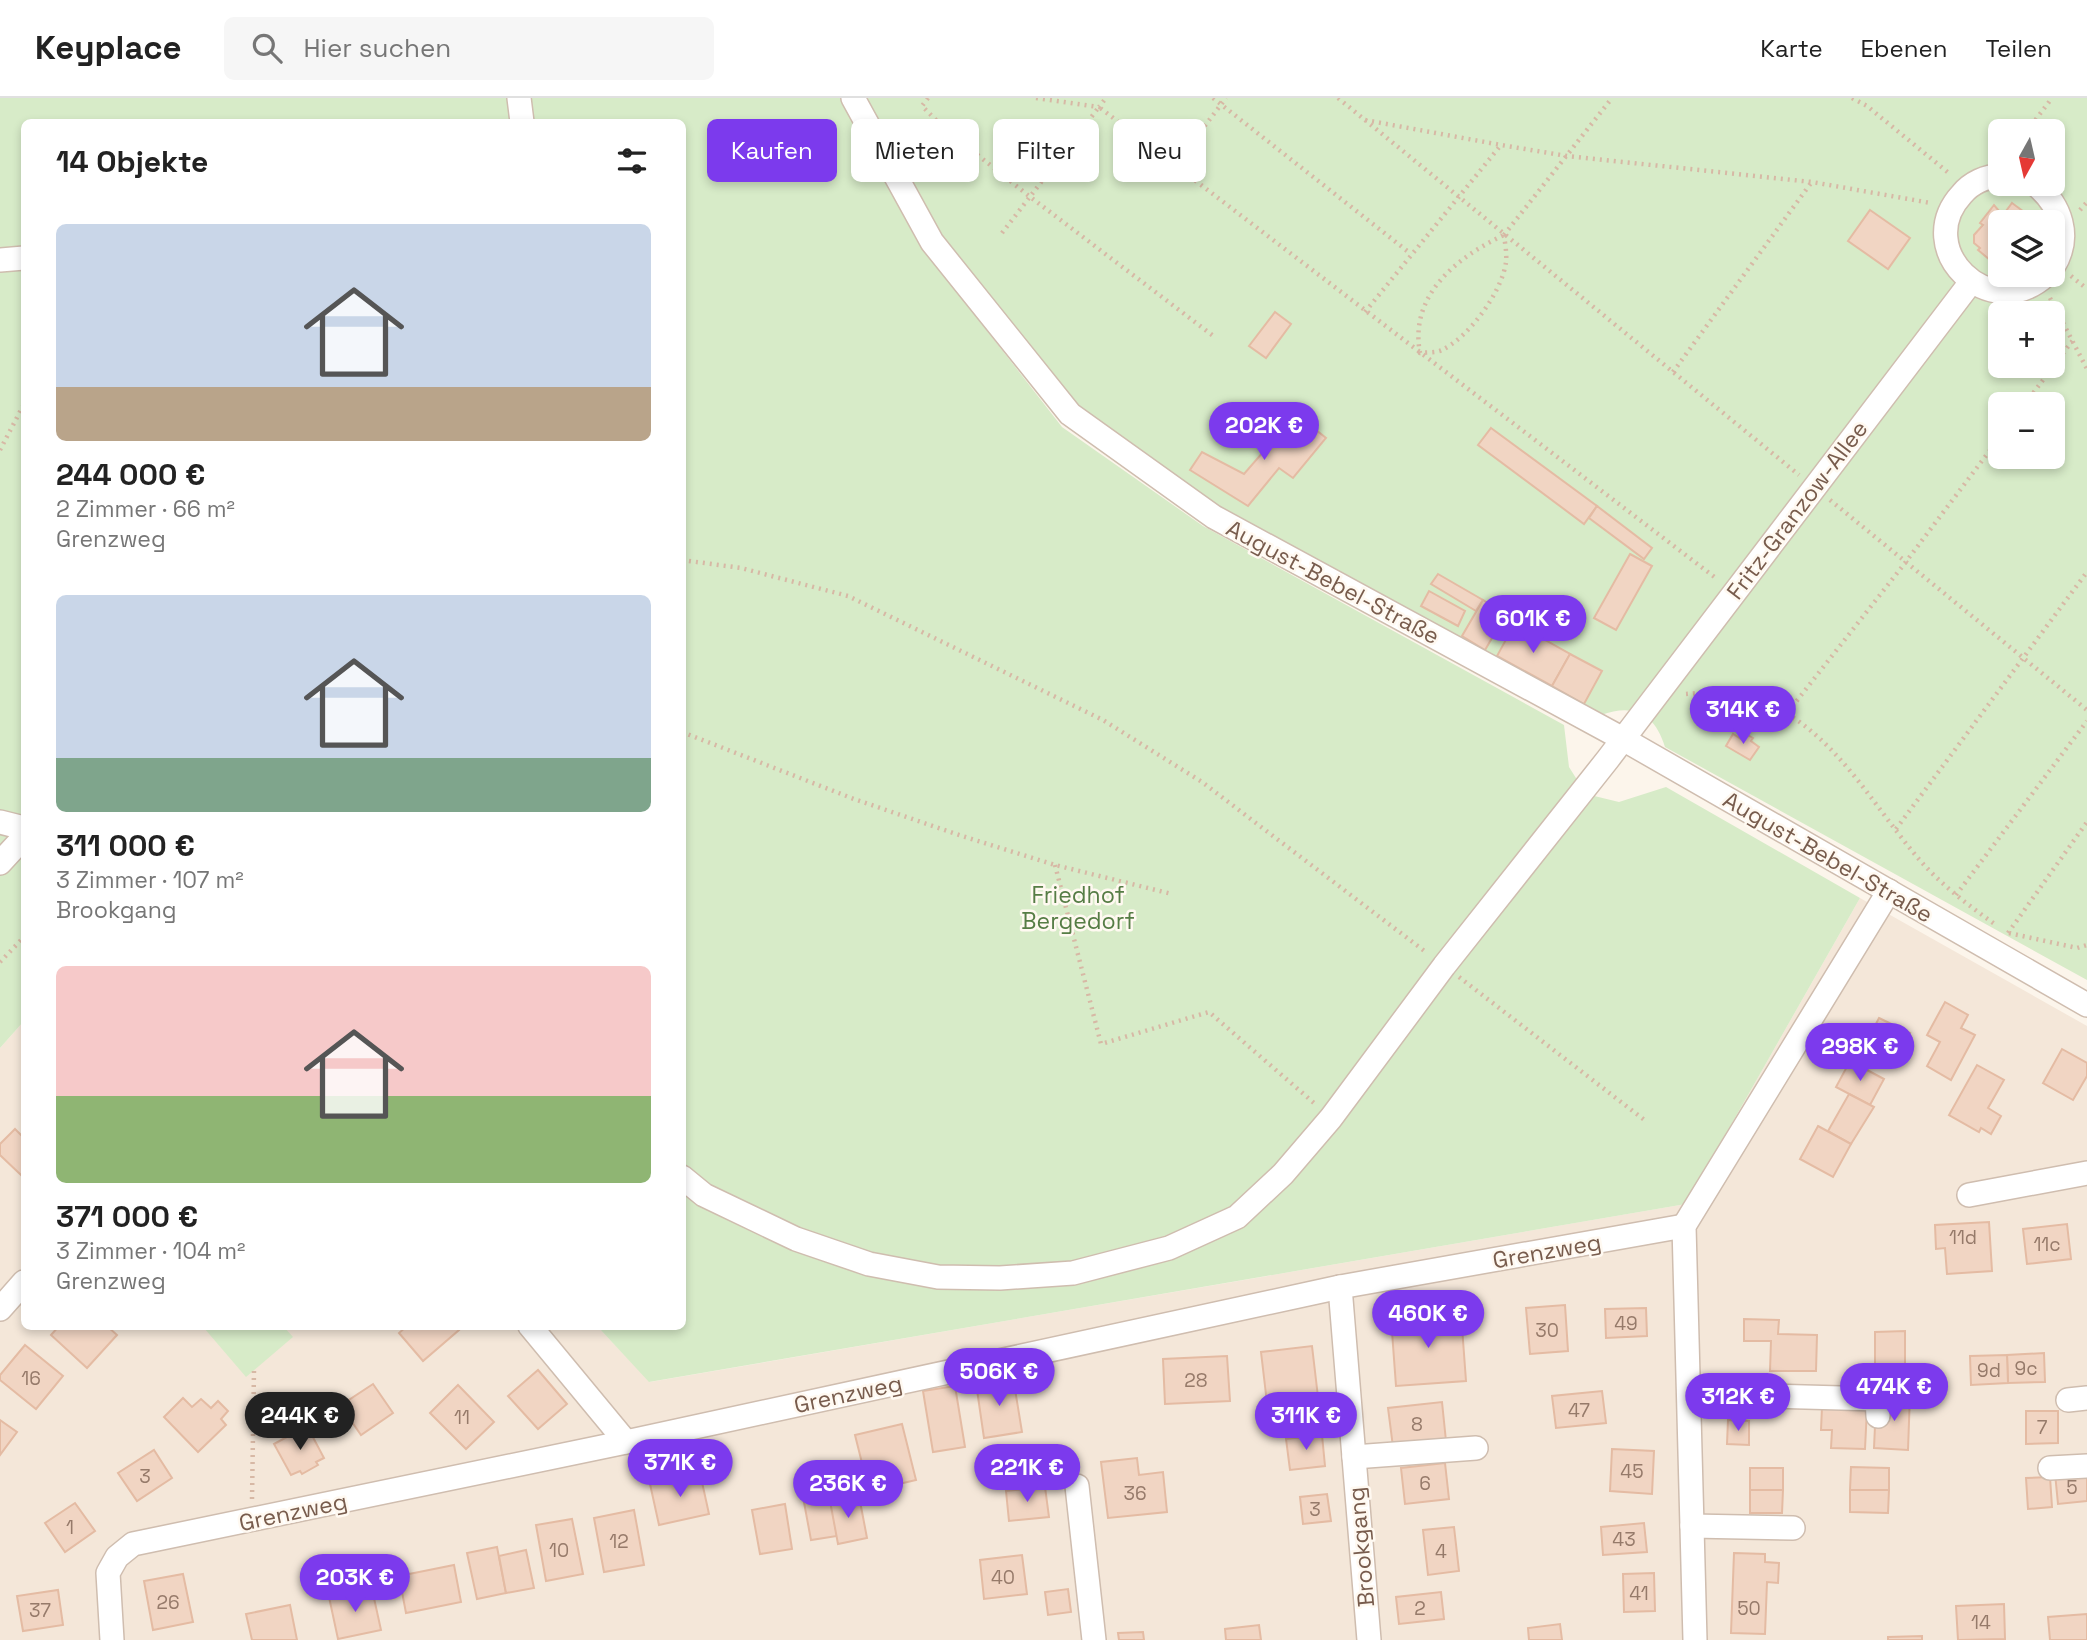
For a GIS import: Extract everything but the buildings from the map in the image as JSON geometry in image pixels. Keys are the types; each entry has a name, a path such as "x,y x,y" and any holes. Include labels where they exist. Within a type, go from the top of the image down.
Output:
{"street":[{"path":"519,98 522,119"},
{"name":"August-Bebel-Straße","path":"853,98 932,242 1070,414 1214,517 1623,739 2087,1005"},
{"path":"1988,179 1967,188 1952,207 1947,222 1946,239 1954,263 1971,282 1987,289 2006,292 2027,287"},
{"path":"0,260 21,258"},
{"name":"Fritz-Granzow-Allee","path":"686,1180 704,1195 796,1239 869,1264 938,1277 1000,1278 1073,1273 1169,1248 1237,1217 1283,1174 1331,1118 1444,966 1623,739 1971,282"},
{"path":"0,822 21,827"},
{"path":"0,863 21,840"},
{"path":"1695,1640 1684,1226 1889,891"},
{"path":"1969,1195 2087,1173"},
{"name":"Grenzweg","path":"112,1640 108,1573 117,1557 133,1544 626,1442 1340,1287 1684,1226"},
{"path":"0,1309 21,1285"},
{"name":"Brookgang","path":"1340,1287 1369,1640"},
{"path":"533,1330 626,1442"},
{"path":"1689,1394 1877,1399 1878,1416"},
{"path":"1354,1457 1476,1448"},
{"path":"2050,1468 2087,1466"},
{"path":"1076,1486 1094,1640"},
{"path":"1692,1526 1793,1528"}],"path":[{"path":"928,98 922,106 945,129 1216,338"},
{"path":"1036,98 1099,107 1115,119"},
{"path":"1002,233 1106,98"},
{"path":"1213,98 1411,254"},
{"path":"1206,124 1226,98"},
{"path":"1338,98 2087,710"},
{"path":"1420,353 1417,336 1419,324 1435,287 1462,258 1504,234 1612,98"},
{"path":"1852,98 1867,106 1967,188"},
{"path":"2036,119 2052,98"},
{"path":"1365,120 1567,156 1812,182 1952,207"},
{"path":"1365,312 1501,145"},
{"path":"1197,182 1734,592"},
{"path":"1673,372 1812,182"},
{"path":"1420,353 1441,351 1457,339 1491,301 1501,282 1507,260 1504,234"},
{"path":"2051,287 2087,369"},
{"path":"2034,392 2073,340"},
{"path":"0,450 21,410"},
{"path":"1788,712 1988,453"},
{"path":"686,561 741,568 848,596 1103,720 1202,782 1647,1122"},
{"path":"1896,829 2087,572"},
{"path":"1656,694 1729,693 1788,712 1810,728 1855,776 1919,859 1956,895 2008,933 2077,947 2087,946"},
{"path":"1956,895 2087,722"},
{"path":"686,734 854,799 1055,865 1172,894"},
{"path":"2008,933 2087,822"},
{"path":"1055,865 1101,1044 1209,1012 1331,1118"},
{"path":"0,962 21,940"},
{"path":"251,1521 254,1370"}],"shaded area":[{"path":"1860,898 2087,1026 2087,1640 0,1640 0,1048 21,1024 21,1330 601,1330 650,1382 1686,1204"}],"green space":[{"name":"Friedhof Bergedorf","path":"0,98 840,98 851,119 851,182 885,182 917,241 1062,427 1203,526 1564,725 1569,767 1586,794 1619,802 1666,787 1860,898 1686,1204 649,1382 601,1330 686,1330 686,119 21,119 21,1024 0,1048"},
{"path":"865,98 2087,98 2087,980 1665,747 1655,726 1641,714 1623,710 1601,715 1220,507 1078,405 937,230 911,182 979,182 979,119 876,119"},
{"path":"206,1330 287,1330 293,1337 246,1377"}]}
